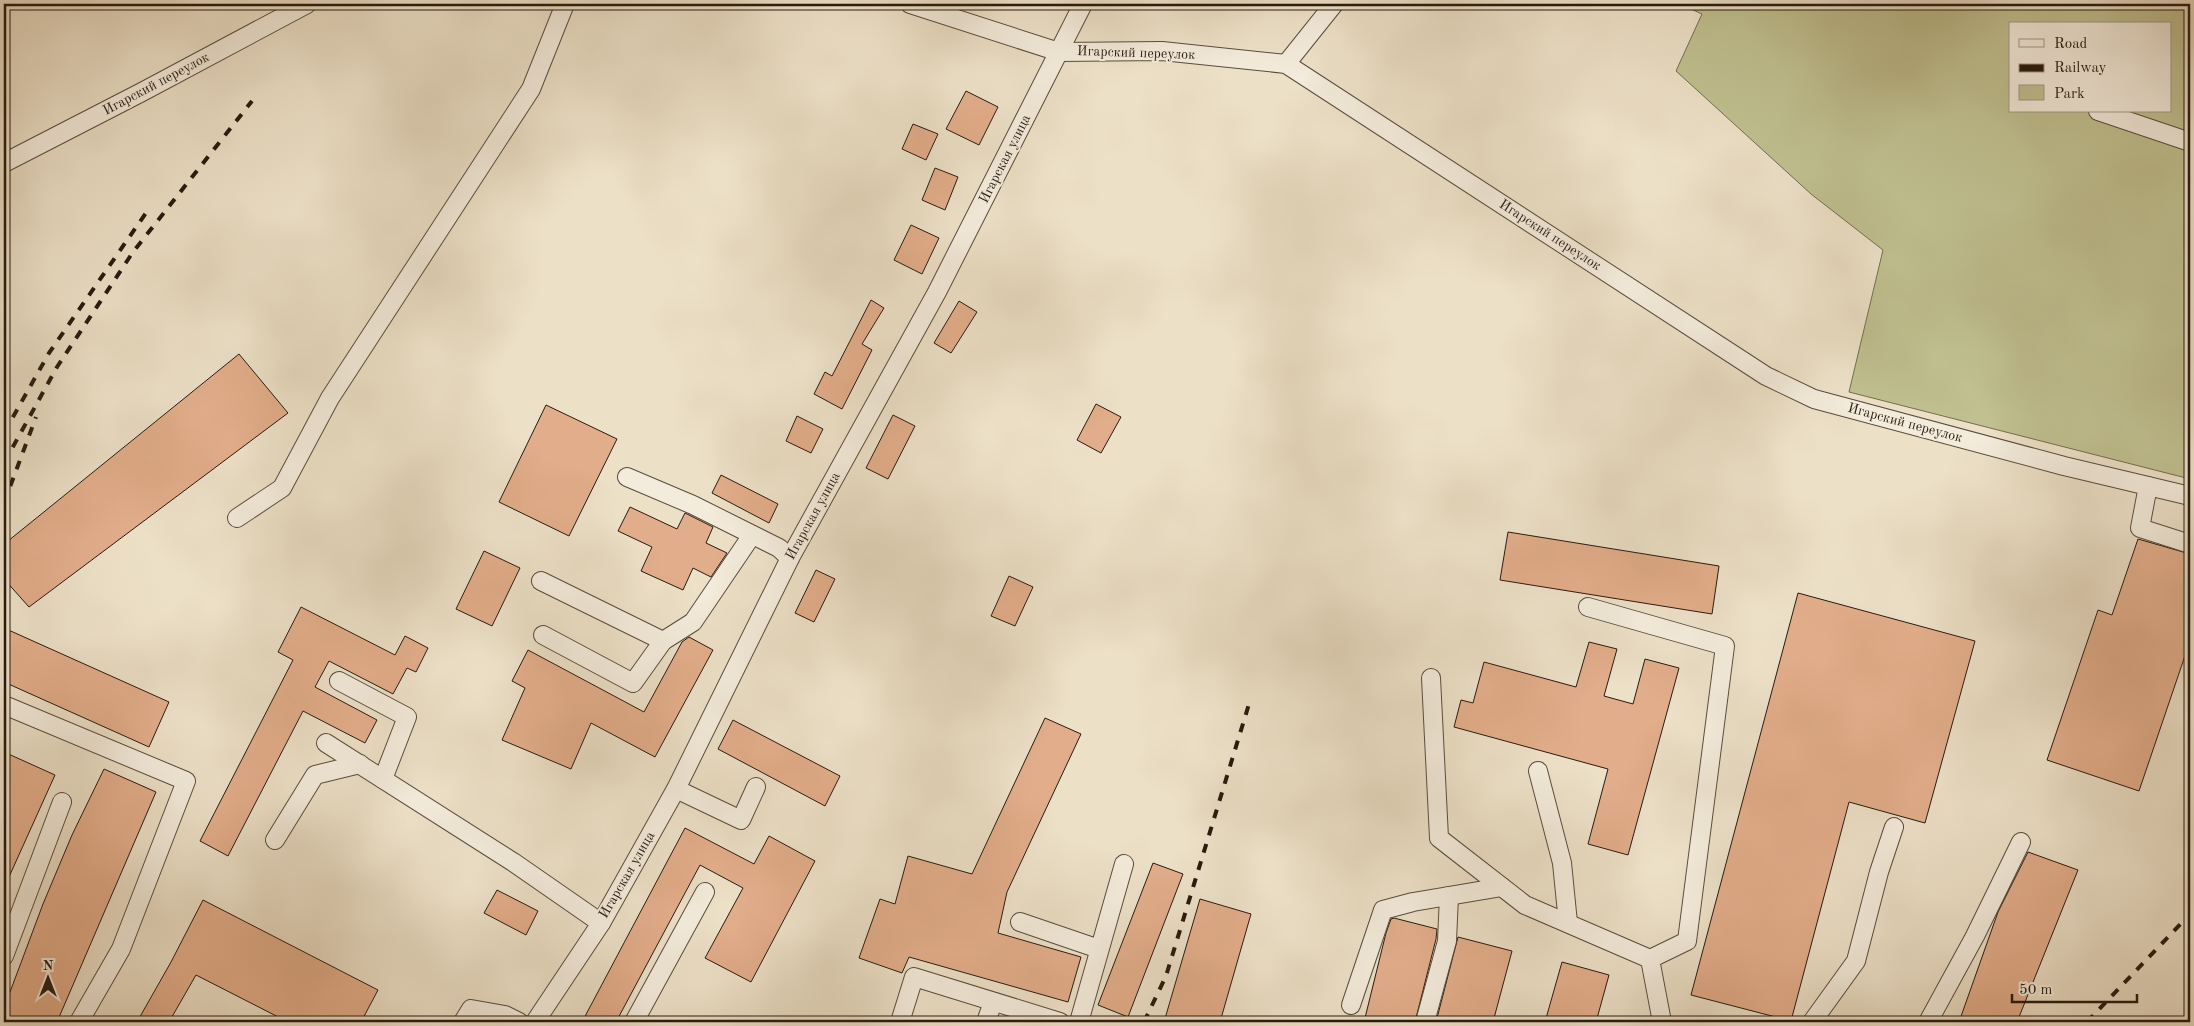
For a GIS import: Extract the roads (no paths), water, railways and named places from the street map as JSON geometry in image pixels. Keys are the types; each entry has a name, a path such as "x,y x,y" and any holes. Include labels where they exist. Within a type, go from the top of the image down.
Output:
{"street":[{"name":"Игарский переулок","path":"4,163 307,4"},
{"path":"237,518 282,488 330,398 531,89 565,4"},
{"name":"Игарский переулок","path":"910,4 1059,52 1162,51 1286,64 1782,384 1814,399 2054,463 2190,496"},
{"name":"Игарская улица","path":"535,1022 600,923 676,789 790,558 937,292 1083,4"},
{"path":"1286,64 1334,4"},
{"path":"2101,112 2190,142"},
{"path":"627,478 693,505 779,548 790,558"},
{"path":"2148,486 2140,528 2190,544"},
{"path":"543,635 634,683 663,642 693,622 752,535"},
{"path":"541,581 663,642"},
{"path":"1588,607 1726,646 1686,941 1650,959"},
{"path":"1431,678 1439,838 1525,905 1650,959"},
{"path":"339,681 407,716 383,779"},
{"path":"4,705 186,781 121,949 79,1022"},
{"path":"326,743 514,862 600,923"},
{"path":"275,840 315,775 360,764"},
{"path":"1538,771 1562,863 1568,923"},
{"path":"676,789 741,820 756,787"},
{"path":"4,956 62,802"},
{"path":"1812,1022 1856,961 1879,872 1894,827"},
{"path":"1928,1022 1975,936 2021,842"},
{"path":"1079,1022 1124,864"},
{"path":"1351,1005 1383,910 1414,902 1502,887"},
{"path":"634,1022 705,892"},
{"path":"1425,1022 1447,941 1449,896"},
{"path":"1020,922 1099,949"},
{"path":"1650,959 1662,1022"},
{"path":"900,1022 914,977 1060,1022"},
{"path":"986,1022 993,1002"},
{"path":"463,1022 471,1008 505,1015 520,1022"}],"railway":[{"path":"4,463 57,367 133,252 252,101"},
{"path":"4,433 49,353 148,210"},
{"path":"4,503 36,417"},
{"path":"1144,1022 1166,976 1249,704"},
{"path":"2087,1022 2190,914"}]}
